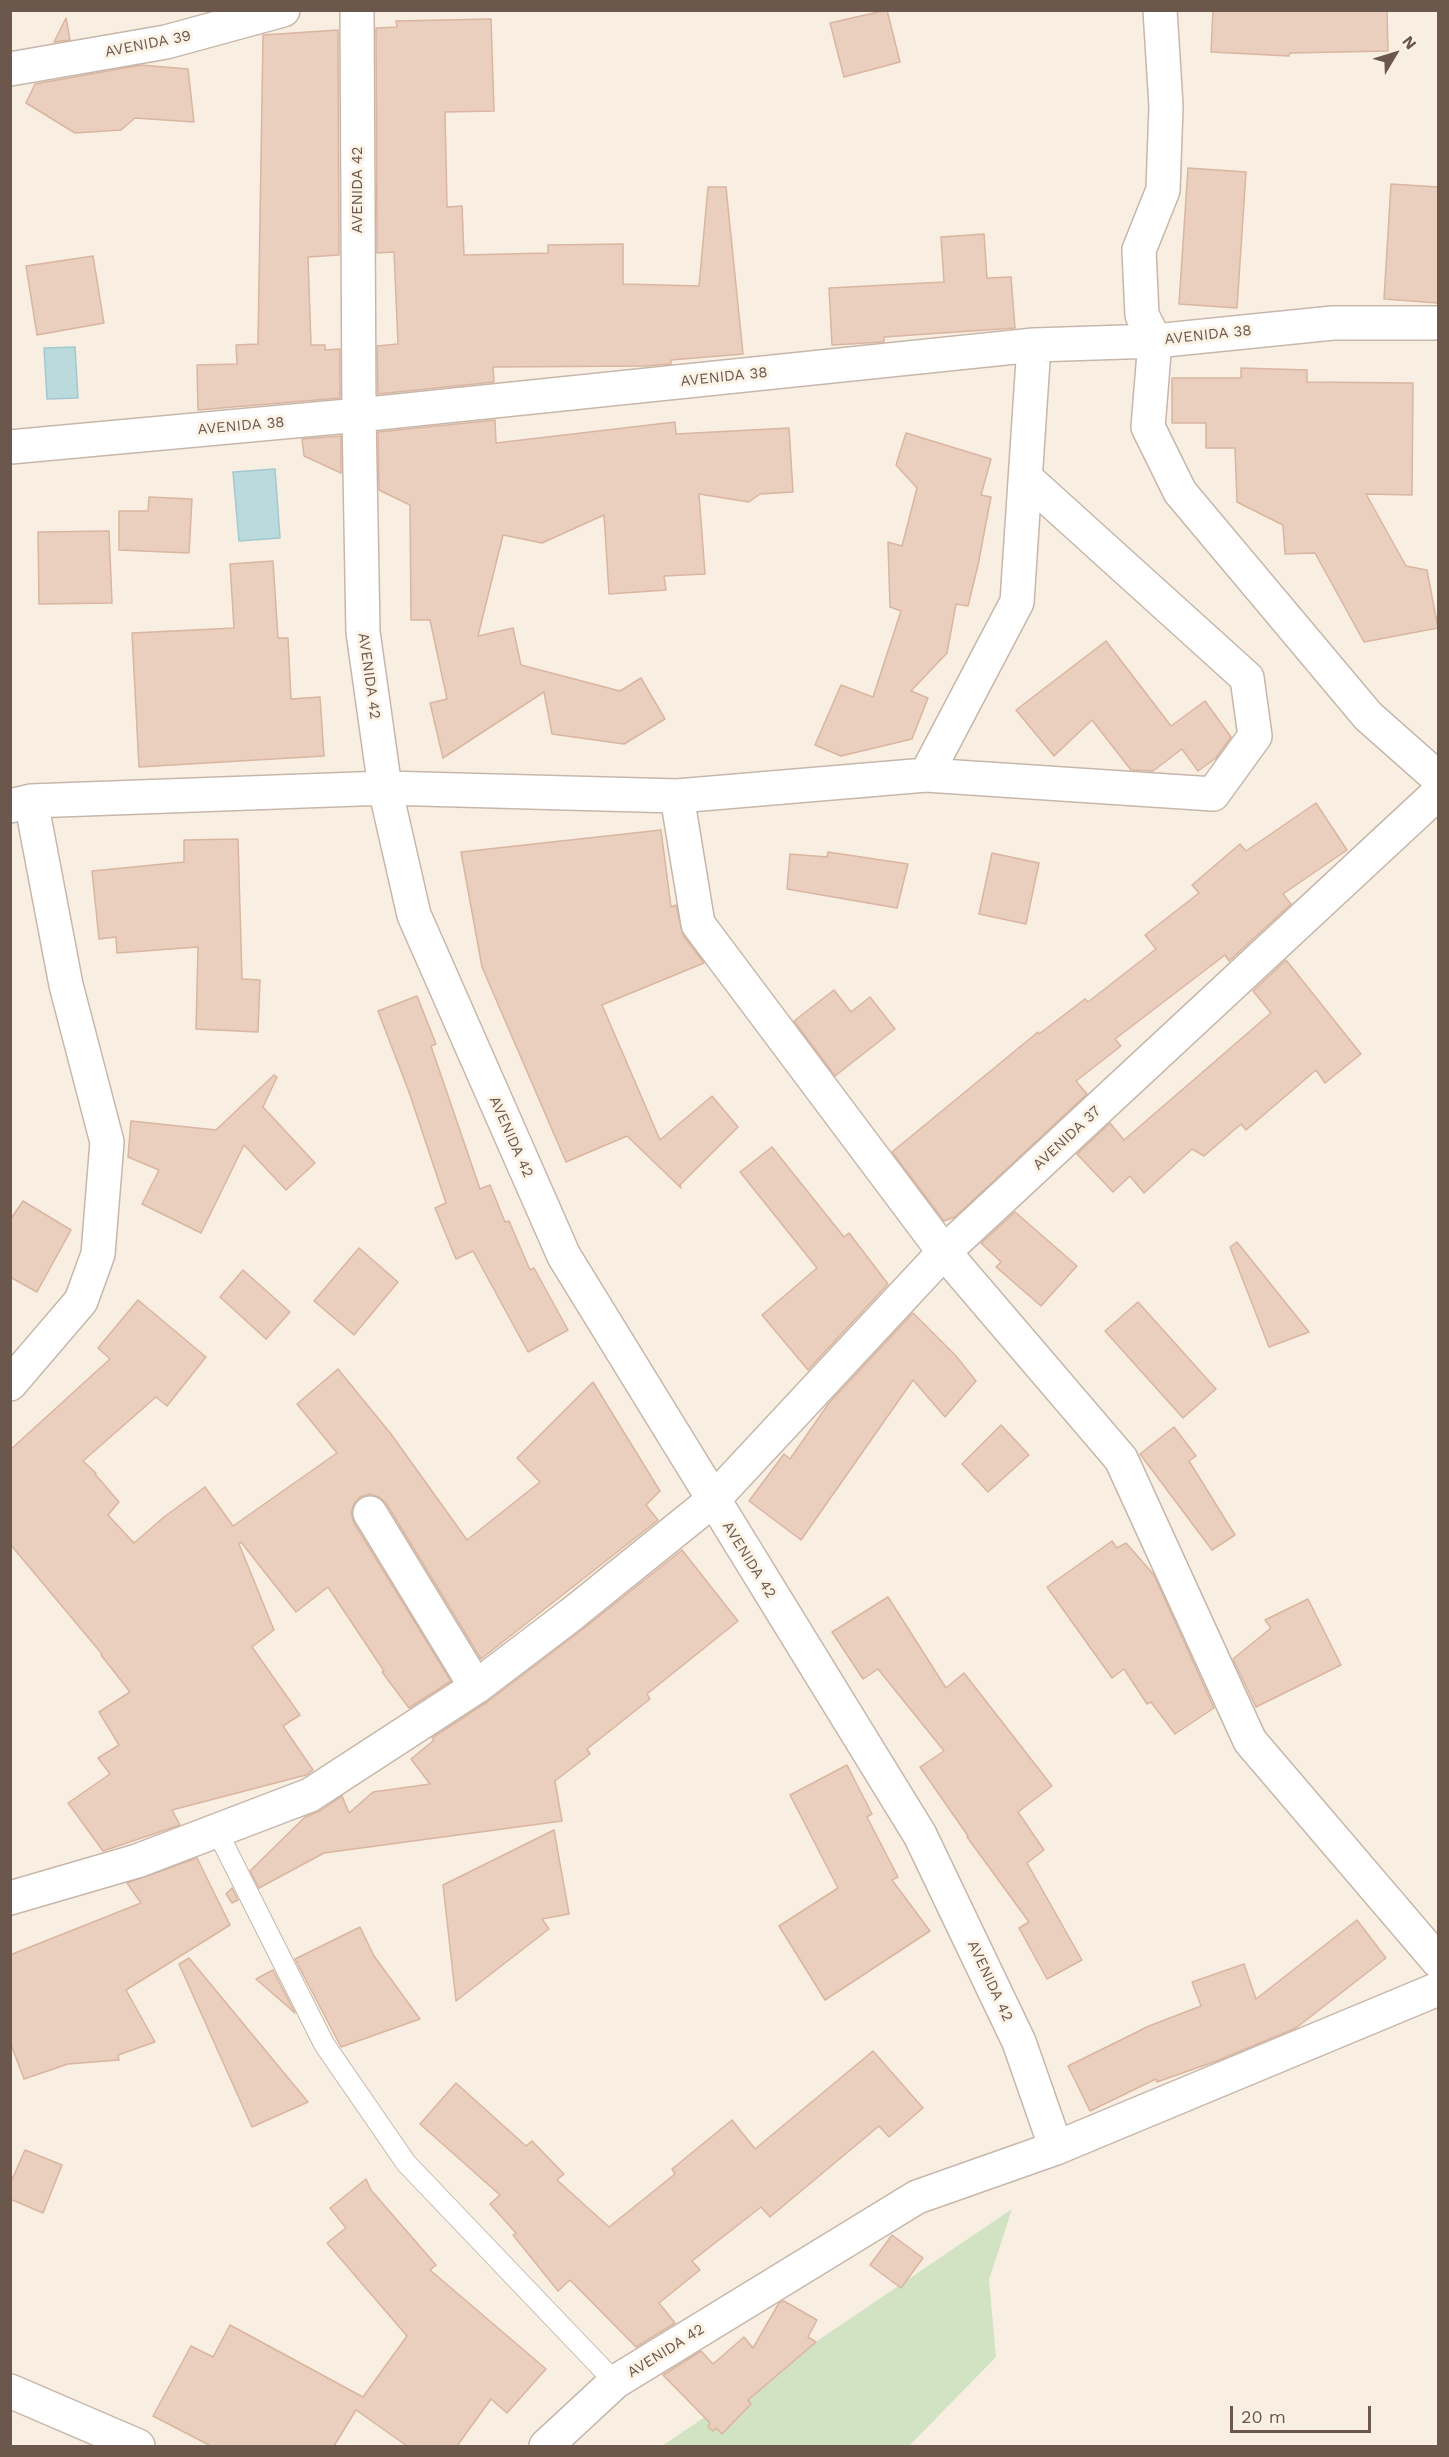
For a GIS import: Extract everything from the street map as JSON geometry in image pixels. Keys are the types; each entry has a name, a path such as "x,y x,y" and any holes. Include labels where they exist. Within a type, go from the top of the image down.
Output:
{"street":[{"name":"AVENIDA 39","path":"10,69 166,42 283,10"},
{"name":"AVENIDA 42","path":"357,10 358,415 363,633 385,788 414,915 564,1256 712,1500 920,1834 1019,2042 1056,2148"},
{"path":"1160,10 1166,106 1163,190 1139,250 1142,315 1155,340 1149,427 1180,492 1368,716 1438,778"},
{"name":"AVENIDA 38","path":"10,447 358,415 1034,345 1155,340 1333,323 1438,322"},
{"path":"926,775 1017,602 1034,345"},
{"path":"10,1384 81,1301 98,1254 107,1142 21,804 385,788 677,796 926,775 1213,795 1255,736 1246,678 1027,478"},
{"name":"AVENIDA 37","path":"10,1898 137,1861 310,1795 476,1687 572,1614 712,1500 944,1252 1438,793"},
{"path":"677,796 698,924 944,1252 1121,1459 1250,1742 1438,1961"},
{"path":"370,1513 476,1687"},
{"name":"AVENIDA 42","path":"546,2446 615,2382 917,2197 1056,2148 1438,1989"},
{"path":"10,2391 138,2446"}],"lane":[{"path":"217,1831 324,2044 406,2163 615,2382"}],"green space":[{"path":"1012,2209 989,2280 996,2357 909,2446 662,2446"}],"water":[{"path":"75,347 78,398 47,399 44,348"},
{"path":"275,469 280,538 239,541 233,472"}],"building":[{"path":"887,10 900,62 844,77 830,23"},
{"path":"1213,10 1387,10 1388,51 1290,53 1289,56 1211,52"},
{"path":"66,18 70,40 54,42"},
{"path":"491,19 494,111 445,112 447,207 462,206 464,255 548,253 548,245 623,244 623,284 699,286 708,187 726,187 743,354 671,360 671,364 646,366 493,367 494,382 378,394 377,346 398,344 394,252 377,253 376,28 397,27 396,21"},
{"path":"338,30 339,255 308,257 311,345 325,345 325,350 340,349 340,398 198,410 197,365 237,364 236,345 258,344 263,35"},
{"path":"141,65 188,69 194,122 135,118 121,130 75,133 26,103 35,84"},
{"path":"1188,168 1246,172 1237,308 1179,304"},
{"path":"1391,184 1438,187 1438,303 1384,299"},
{"path":"984,234 987,278 1011,277 1015,328 884,337 884,342 832,345 829,288 944,282 941,237"},
{"path":"93,256 104,323 37,335 26,266"},
{"path":"1241,368 1307,370 1307,382 1413,383 1412,495 1366,494 1406,566 1427,570 1438,628 1364,642 1315,553 1285,554 1283,525 1237,502 1235,448 1206,448 1206,423 1172,423 1172,378 1241,378"},
{"path":"495,420 496,443 675,422 676,434 789,428 793,492 760,494 749,502 699,494 705,574 664,576 666,590 609,594 604,515 542,543 503,535 478,636 513,628 521,665 620,691 641,678 665,719 624,744 552,734 544,692 443,758 430,703 447,699 430,620 411,620 410,505 379,490 378,432"},
{"path":"906,433 991,459 981,495 991,497 978,565 968,606 956,604 947,653 911,691 928,698 912,739 841,756 815,745 841,685 873,697 901,611 890,607 888,542 902,546 917,488 896,465"},
{"path":"341,436 341,473 304,456 302,439"},
{"path":"149,497 192,499 189,553 119,550 119,511 148,511"},
{"path":"109,531 112,603 39,604 38,532"},
{"path":"273,561 278,638 288,638 291,699 320,697 324,756 139,767 132,633 234,628 230,564"},
{"path":"1106,641 1171,726 1205,701 1231,737 1216,758 1198,771 1182,749 1153,771 1131,770 1092,720 1054,756 1016,710"},
{"path":"1316,803 1347,850 1283,894 1291,904 1229,961 1225,955 1115,1039 1121,1046 1076,1081 1087,1094 955,1217 944,1221 892,1152 1038,1032 1039,1034 1085,999 1088,1002 1156,949 1145,935 1199,893 1192,885 1240,844 1246,851"},
{"path":"661,830 671,907 676,905 683,935 704,963 602,1005 660,1140 712,1096 738,1127 680,1185 681,1188 627,1136 566,1162 482,967 461,852"},
{"path":"238,839 242,979 260,980 258,1032 196,1029 198,947 117,953 116,937 99,939 92,871 184,862 184,840"},
{"path":"828,852 908,864 897,908 787,889 790,854 827,857"},
{"path":"992,853 1039,863 1026,924 979,914"},
{"path":"1286,960 1361,1054 1325,1083 1316,1070 1246,1130 1241,1124 1204,1156 1192,1149 1144,1193 1130,1176 1113,1192 1077,1154 1110,1123 1124,1140 1271,1013 1253,991"},
{"path":"834,990 851,1012 870,997 895,1029 835,1076 794,1021"},
{"path":"417,996 436,1044 431,1046 480,1189 490,1185 505,1222 509,1221 530,1270 534,1268 568,1330 528,1352 473,1251 456,1259 435,1208 446,1203 409,1092 378,1011"},
{"path":"274,1075 277,1077 263,1107 315,1163 286,1190 244,1145 201,1233 142,1204 159,1170 128,1157 131,1121 216,1130"},
{"path":"772,1147 844,1237 849,1233 888,1284 808,1370 762,1315 817,1268 740,1172"},
{"path":"23,1201 71,1230 37,1292 10,1277 10,1220"},
{"path":"1015,1212 1077,1266 1041,1306 996,1267 1001,1262 981,1243"},
{"path":"1237,1242 1309,1332 1269,1347 1230,1247"},
{"path":"359,1248 398,1282 354,1335 314,1301"},
{"path":"243,1270 290,1312 266,1339 220,1297"},
{"path":"138,1300 206,1357 167,1406 156,1397 83,1461 96,1473 119,1502 108,1515 134,1543 164,1517 205,1487 233,1526 337,1453 297,1404 338,1369 391,1434 467,1540 540,1482 517,1458 593,1382 660,1491 646,1505 658,1520 481,1659 386,1503 370,1494 360,1497 351,1513 354,1523 451,1681 409,1708 382,1672 384,1671 328,1587 296,1612 241,1542 239,1544 274,1630 252,1647 300,1715 283,1726 313,1770 306,1775 172,1810 180,1825 103,1851 68,1803 110,1774 98,1758 119,1745 99,1712 130,1692 102,1654 10,1544 10,1450 110,1359 98,1348"},
{"path":"1138,1302 1216,1389 1183,1418 1105,1331"},
{"path":"913,1313 956,1356 976,1381 945,1417 913,1380 801,1540 749,1501 784,1454 790,1459 829,1403"},
{"path":"1001,1425 1029,1455 988,1492 962,1464"},
{"path":"1174,1427 1196,1456 1189,1461 1235,1535 1212,1550 1140,1454"},
{"path":"1112,1541 1117,1548 1126,1543 1154,1575 1214,1708 1175,1734 1151,1702 1147,1704 1124,1669 1112,1678 1047,1587"},
{"path":"682,1550 738,1621 647,1694 650,1699 587,1749 590,1754 555,1781 562,1821 324,1853 259,1888 250,1871 305,1817 320,1811 342,1796 349,1813 373,1792 430,1784 411,1759 434,1740 432,1738 487,1702"},
{"path":"888,1597 946,1688 964,1673 1052,1786 1018,1812 1044,1850 1027,1863 1082,1960 1047,1979 1019,1928 1029,1922 967,1837 920,1767 944,1751 878,1669 863,1679 832,1632"},
{"path":"1308,1599 1341,1665 1256,1707 1233,1659 1271,1628 1265,1620"},
{"path":"847,1765 872,1814 867,1817 898,1877 892,1880 930,1931 825,2000 779,1926 838,1888 790,1795"},
{"path":"554,1830 569,1914 542,1919 549,1929 456,2001 443,1885"},
{"path":"197,1858 230,1925 126,1990 155,2042 118,2055 119,2060 68,2064 24,2079 10,2042 10,1955 141,1903 127,1883"},
{"path":"232,1888 238,1900 232,1903 226,1894"},
{"path":"1357,1920 1386,1958 1296,2028 1219,2060 1157,2082 1156,2079 1090,2111 1068,2066 1149,2026 1201,2006 1192,1982 1244,1964 1256,1999"},
{"path":"360,1927 374,1956 420,2019 341,2047 295,1959"},
{"path":"189,1958 308,2102 252,2127 179,1964"},
{"path":"273,1970 295,2013 256,1979"},
{"path":"873,2051 923,2108 889,2137 879,2126 770,2217 761,2207 692,2261 700,2270 659,2303 675,2323 636,2347 570,2280 558,2291 513,2235 516,2233 490,2204 500,2195 420,2124 456,2083 526,2146 532,2141 564,2174 557,2180 609,2227 675,2174 672,2169 732,2120 755,2149"},
{"path":"25,2150 62,2165 43,2213 10,2199 10,2184"},
{"path":"366,2179 371,2190 436,2265 430,2270 546,2369 507,2413 491,2399 457,2446 407,2446 356,2410 334,2446 211,2446 153,2416 191,2346 213,2357 230,2325 363,2397 407,2336 327,2243 346,2228 330,2208"},
{"path":"892,2235 923,2258 901,2288 870,2265"},
{"path":"784,2301 817,2320 808,2337 816,2342 748,2400 751,2404 722,2434 716,2428 713,2431 708,2427 710,2423 663,2375 701,2351 713,2364 744,2337 753,2348 779,2303"}]}
